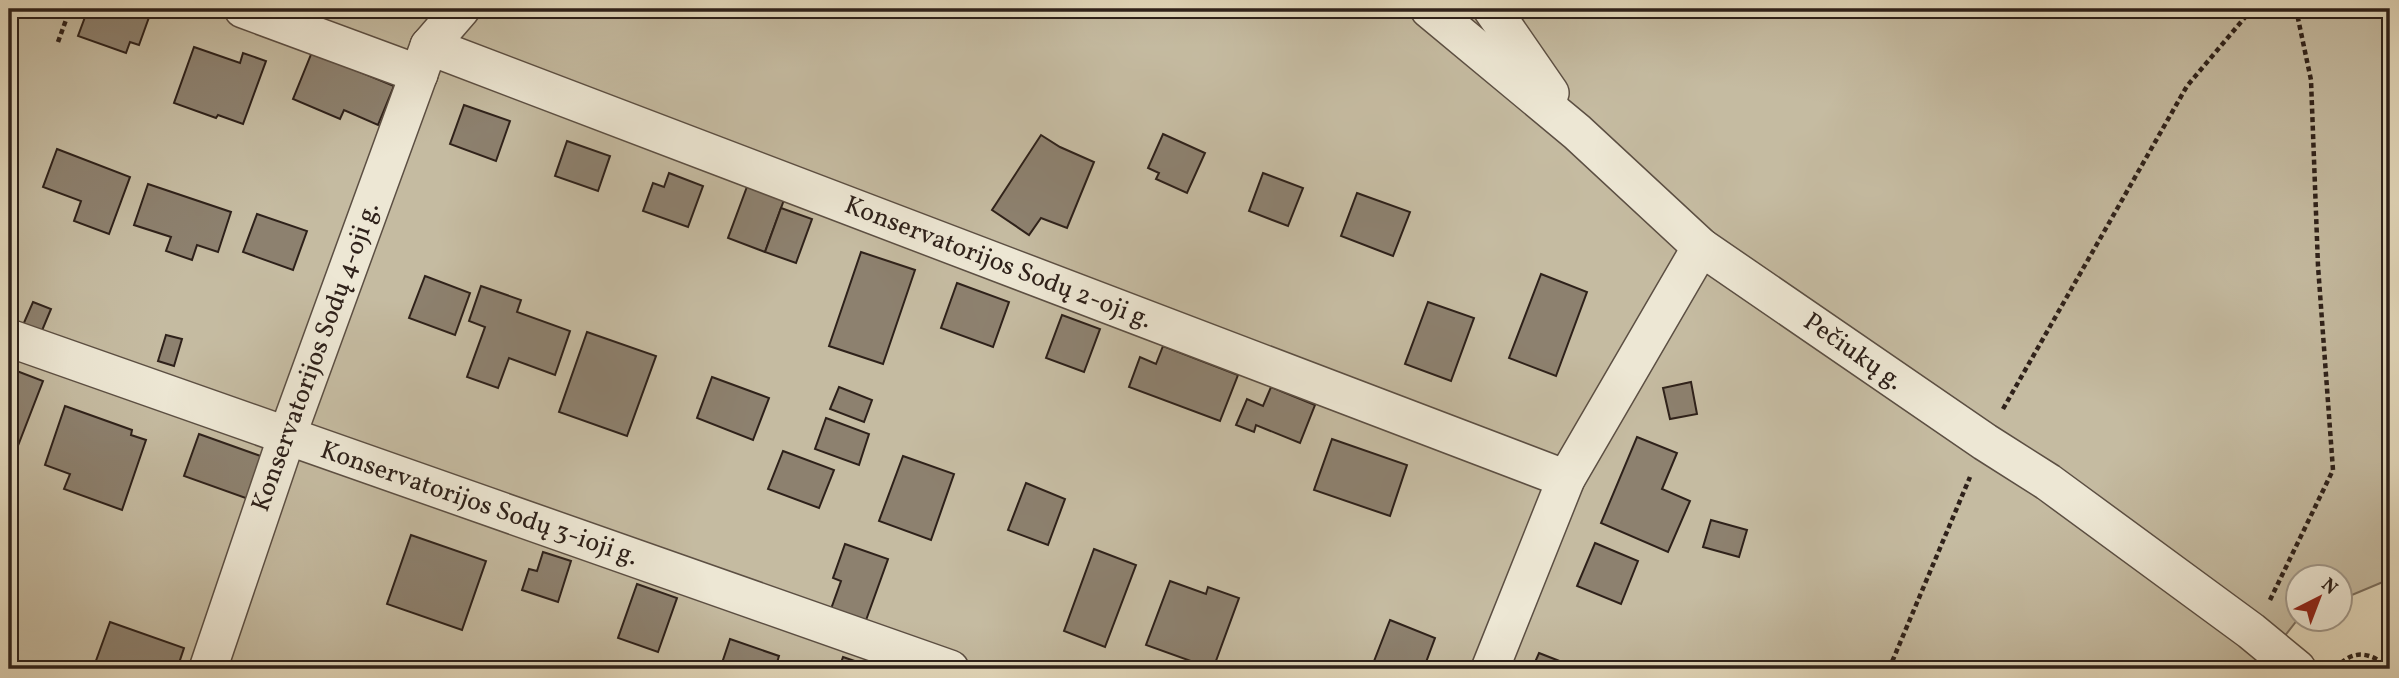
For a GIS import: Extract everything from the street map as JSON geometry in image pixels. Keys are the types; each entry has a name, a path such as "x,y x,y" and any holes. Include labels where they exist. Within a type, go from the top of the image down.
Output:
{"street":[{"name":"Konservatorijos Sodų 2-oji g.","path":"243,9 424,60 1566,479"},
{"path":"424,60 461,9"},
{"name":"Pečiukų g.","path":"1430,9 1577,132 1701,247 1985,442 2048,482 2250,631 2297,669"},
{"path":"1492,9 1577,132"},
{"name":"Konservatorijos Sodų 4-oji g.","path":"208,669 287,436 424,60"},
{"path":"1490,669 1566,479 1701,247"},
{"name":"Konservatorijos Sodų 3-ioji g.","path":"9,338 950,669"}],"path":[{"path":"58,43 70,9"},
{"path":"1889,669 1985,442 2187,86 2252,9"},
{"path":"2250,631 2262,615 2333,470 2318,265 2311,80 2296,9"},
{"path":"2335,669 2352,655 2364,654 2377,658 2390,668"}],"shaded area":[{"path":"9,9 2390,9 2390,579 2354,594 2354,562 2284,562 2284,632 2288,632 2259,669 9,669"}],"building":[{"path":"88,9 152,9 139,45 130,42 126,53 78,36"},
{"path":"194,47 240,63 243,53 266,61 243,124 218,115 216,118 174,103"},
{"path":"312,52 394,86 378,125 344,110 340,119 293,99"},
{"path":"464,105 510,121 496,161 450,144"},
{"path":"1163,134 1205,153 1187,193 1156,179 1159,173 1148,168"},
{"path":"1041,135 1094,162 1067,228 1041,218 1029,235 992,210"},
{"path":"567,141 610,156 598,191 555,176"},
{"path":"57,149 130,177 109,234 74,221 81,201 43,187"},
{"path":"669,173 703,186 688,227 643,211 653,183 664,187"},
{"path":"1263,173 1303,188 1288,226 1249,211"},
{"path":"148,184 231,212 218,252 197,245 192,260 166,251 171,237 134,225"},
{"path":"748,184 785,197 765,252 728,238"},
{"path":"1357,193 1410,212 1393,256 1341,236"},
{"path":"781,208 812,219 796,263 765,252"},
{"path":"257,214 307,231 293,270 243,252"},
{"path":"861,252 915,270 883,364 829,346"},
{"path":"1541,274 1587,292 1556,376 1509,358"},
{"path":"425,276 470,293 455,335 409,318"},
{"path":"957,283 1009,302 993,347 941,328"},
{"path":"481,286 521,300 517,312 570,331 555,375 509,358 498,388 467,377 485,327 469,321"},
{"path":"33,302 51,309 41,333 23,325"},
{"path":"1428,302 1474,318 1451,381 1405,364"},
{"path":"1062,315 1100,329 1084,372 1046,358"},
{"path":"587,332 656,356 627,436 559,412"},
{"path":"166,335 182,339 174,366 158,361"},
{"path":"1163,346 1238,375 1220,421 1129,387 1140,357 1156,364"},
{"path":"9,368 43,381 9,469"},
{"path":"712,377 769,398 753,440 697,418"},
{"path":"1691,382 1697,414 1670,419 1663,388"},
{"path":"839,387 872,400 864,422 830,409"},
{"path":"1271,387 1315,405 1300,443 1256,425 1254,432 1236,425 1247,399 1263,406"},
{"path":"65,406 132,430 131,435 146,440 122,510 64,489 70,474 45,465"},
{"path":"826,418 869,434 859,465 815,449"},
{"path":"199,434 269,459 254,501 184,476"},
{"path":"1637,437 1677,453 1662,489 1690,501 1668,552 1601,523"},
{"path":"1332,439 1407,465 1390,516 1314,490"},
{"path":"783,451 834,470 819,508 768,489"},
{"path":"903,456 954,474 931,540 879,521"},
{"path":"1026,483 1065,499 1048,545 1008,530"},
{"path":"1711,520 1747,530 1739,557 1703,547"},
{"path":"411,535 486,561 462,630 387,604"},
{"path":"1595,543 1638,561 1621,604 1577,586"},
{"path":"845,544 888,559 865,623 831,609 841,581 833,578"},
{"path":"1094,549 1136,565 1105,647 1064,631"},
{"path":"543,552 571,561 558,602 522,590 529,569 537,571"},
{"path":"1170,581 1206,594 1208,587 1239,598 1213,669 1146,645"},
{"path":"637,584 677,598 658,652 618,638"},
{"path":"1390,620 1435,638 1425,665 1436,669 1371,669"},
{"path":"110,622 184,648 177,669 93,669"},
{"path":"730,639 779,656 775,669 720,669"},
{"path":"1539,653 1580,669 1532,669"},
{"path":"843,657 875,668 875,669 839,669"}]}
